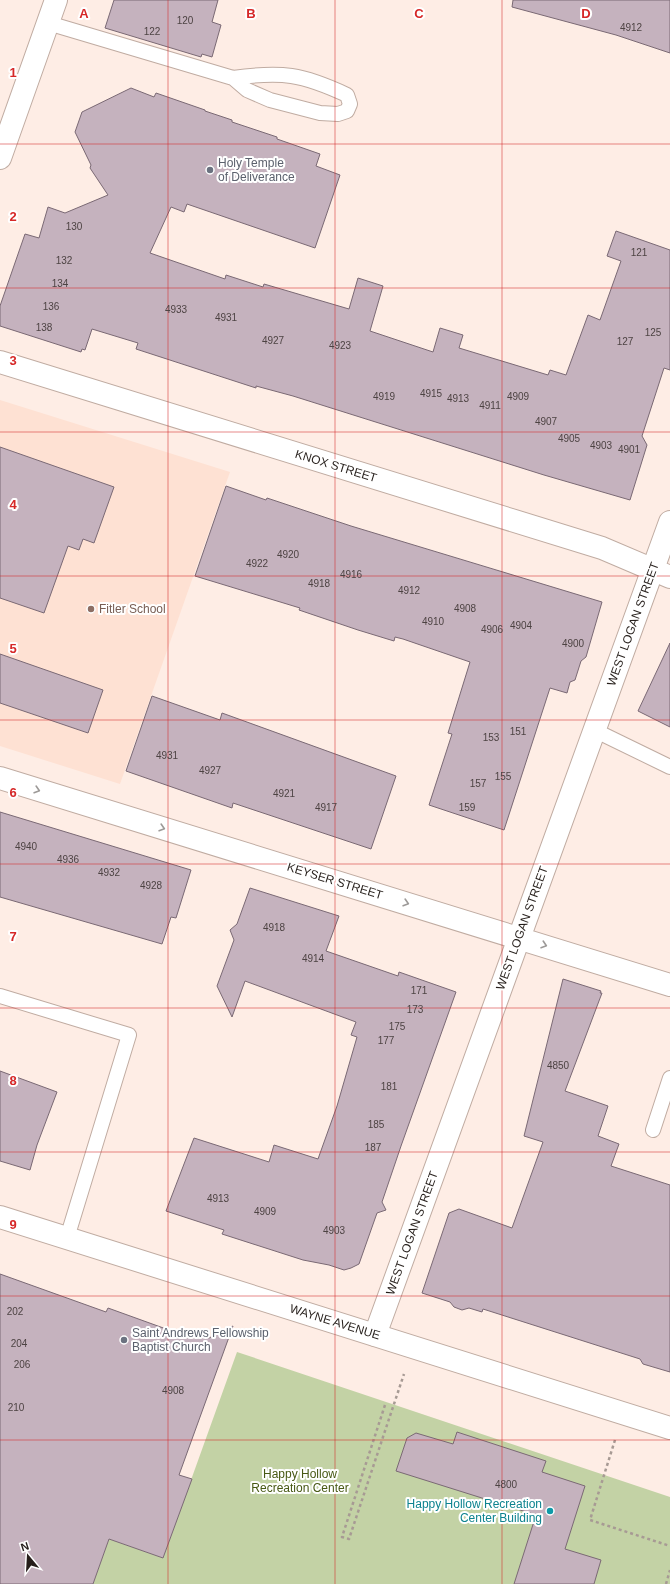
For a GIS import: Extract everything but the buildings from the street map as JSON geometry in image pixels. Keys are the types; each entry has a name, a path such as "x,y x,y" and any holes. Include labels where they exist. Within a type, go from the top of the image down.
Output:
{"street":[{"path":"0,158 56,0"},
{"name":"KNOX STREET","path":"0,362 602,548 662,573"},
{"name":"WEST LOGAN STREET","path":"375,1335 594,730 662,573 670,522"},
{"name":"KEYSER STREET","path":"0,778 519,937 670,985"},
{"name":"WAYNE AVENUE","path":"0,1217 670,1428"}],"lane":[{"path":"48,23 233,78 280,73 302,77 347,95 350,104 347,111 338,114 320,112 270,100 247,90 233,78"},
{"path":"594,730 670,767"},
{"path":"0,996 129,1035 67,1238"},
{"path":"653,1130 670,1078"}],"path":[{"path":"384,1405 342,1537 349,1539 413,1347"},
{"path":"624,1413 590,1520 670,1546"},
{"path":"666,1584 670,1570"}],"shaded area":[{"name":"Fitler School","path":"0,400 230,472 120,784 0,746"}],"green space":[{"name":"Happy Hollow Recreation Center","path":"237,1352 670,1497 670,1584 93,1584 109,1539 163,1558"}],"place":[{"name":"Holy Temple of Deliverance","path":"210,170"},
{"name":"Fitler School","path":"91,609"},
{"name":"Saint Andrews Fellowship Baptist Church","path":"124,1340"},
{"name":"Happy Hollow Recreation Center Building","path":"550,1511"}]}
